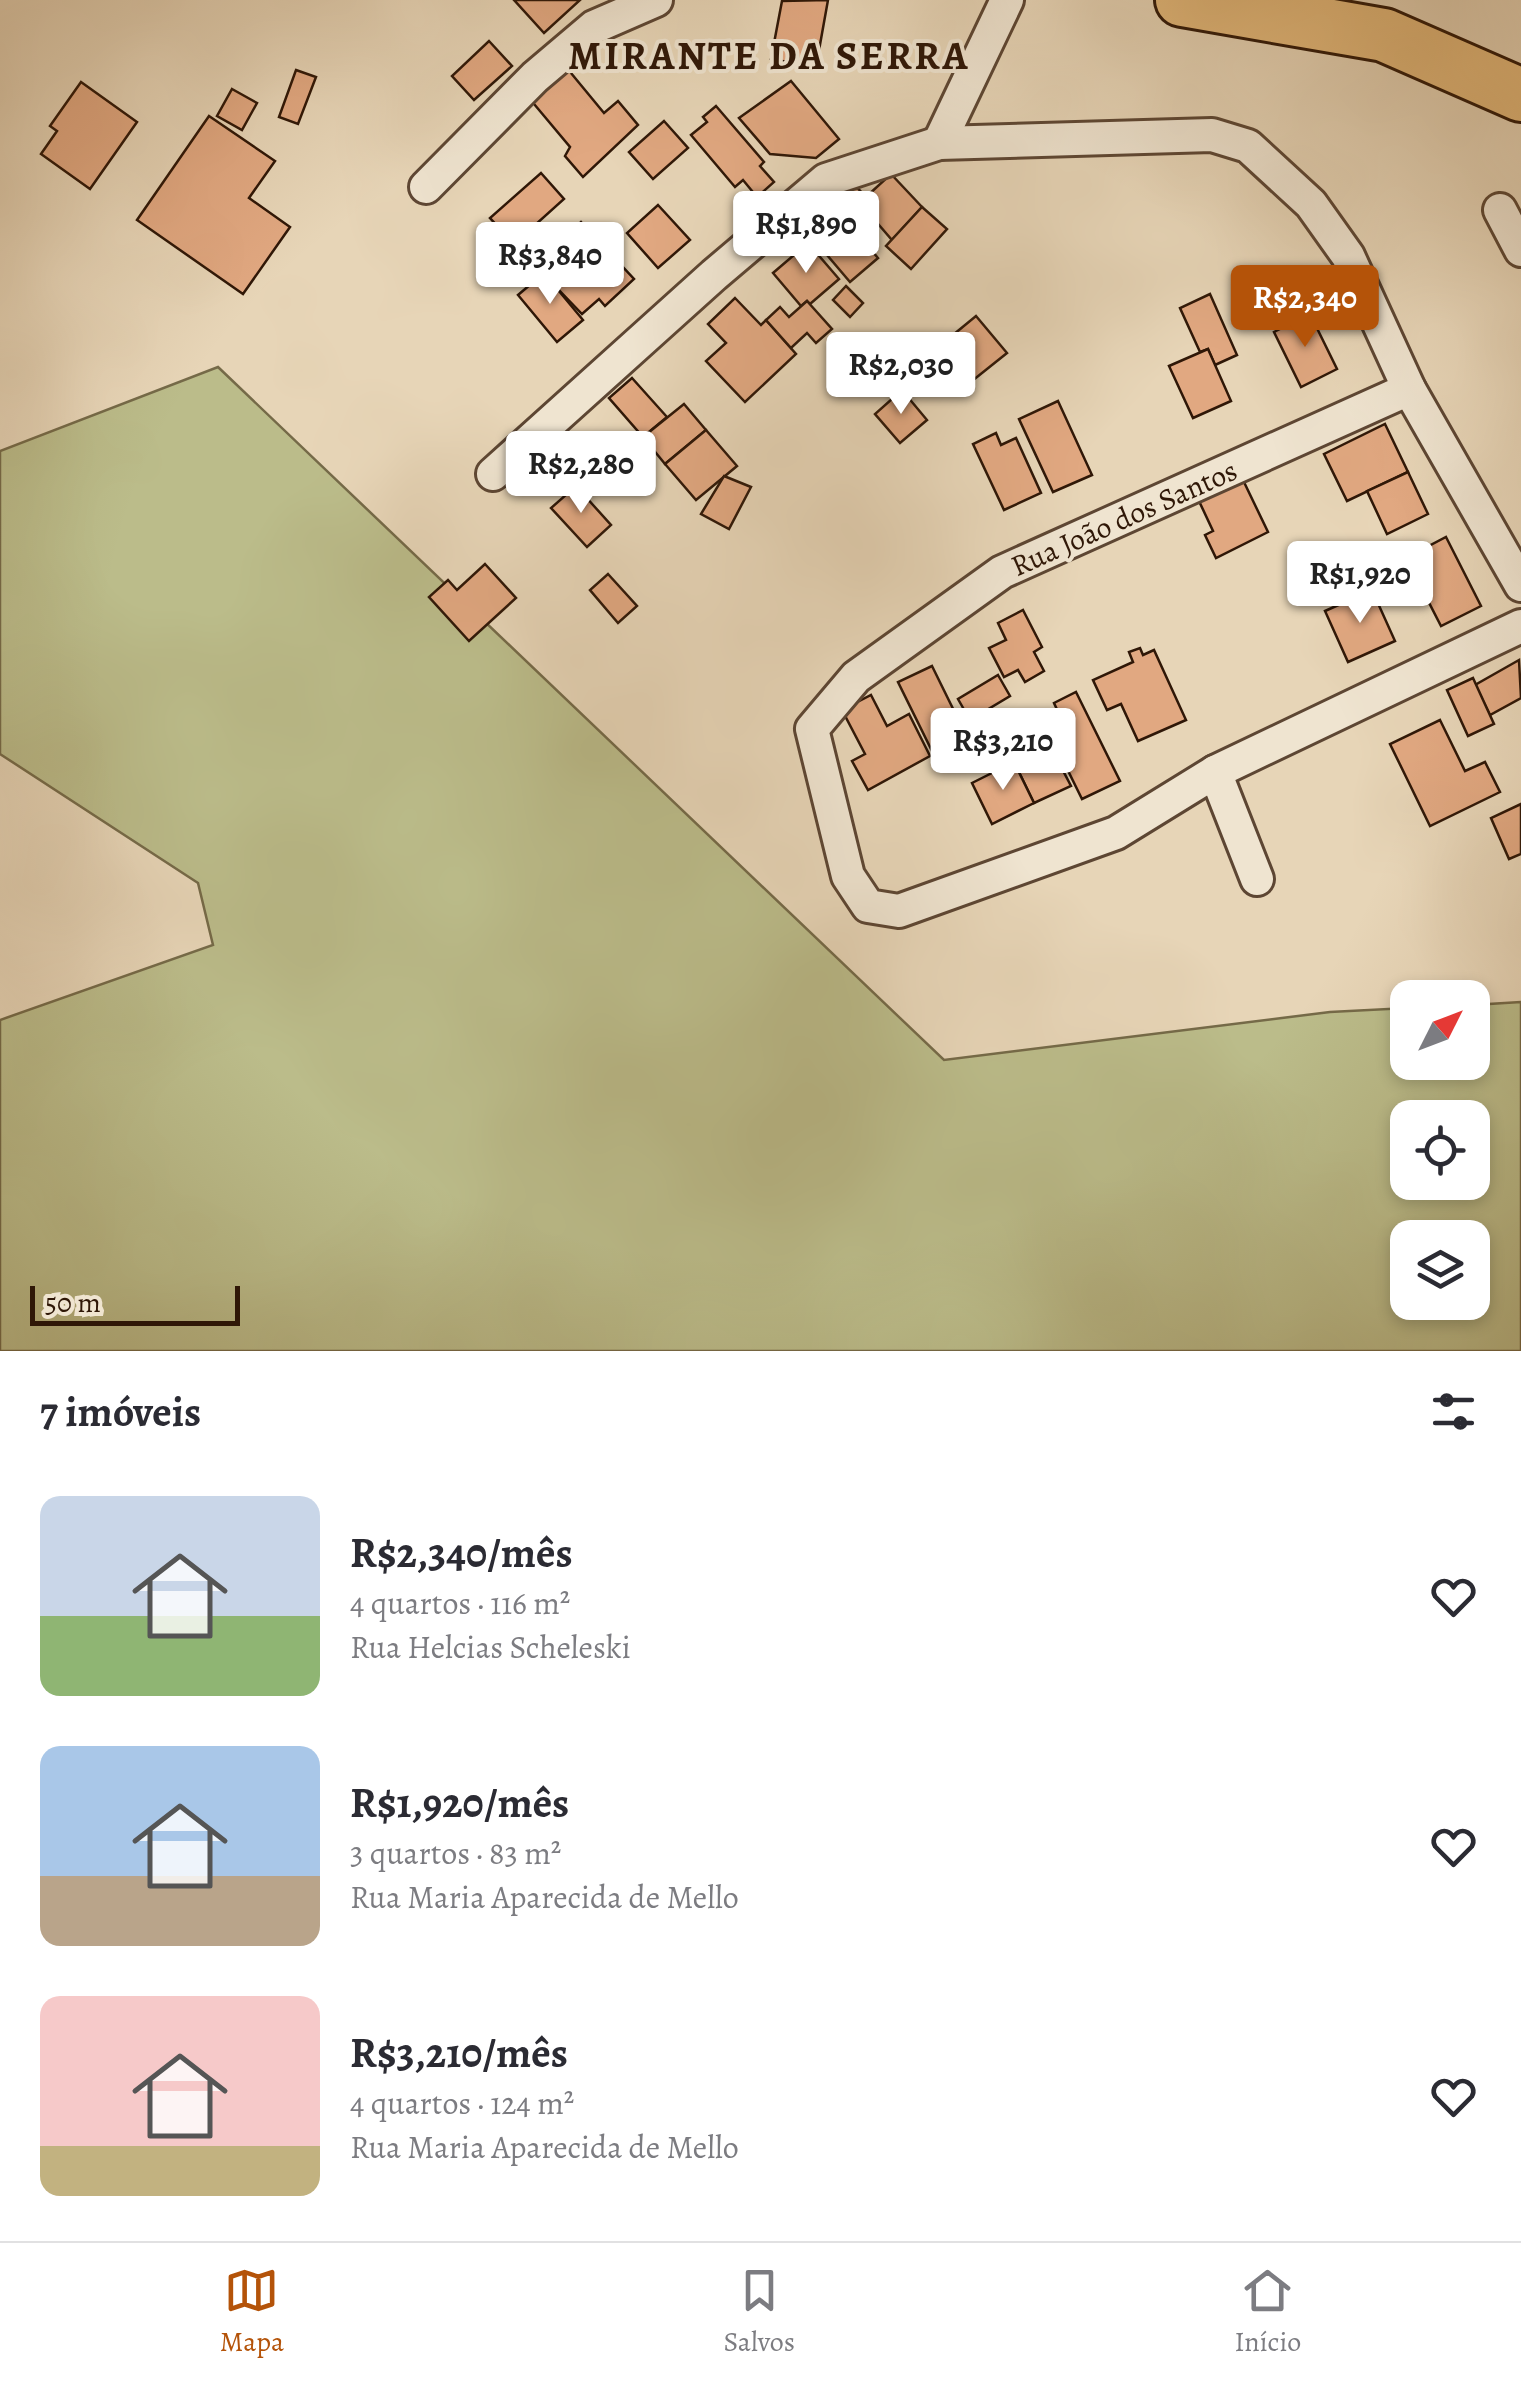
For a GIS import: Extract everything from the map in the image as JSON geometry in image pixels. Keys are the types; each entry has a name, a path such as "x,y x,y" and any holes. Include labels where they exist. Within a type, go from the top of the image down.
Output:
{"main road":[{"path":"1182,0 1384,34 1521,95"}],"street":[{"path":"426,187 535,77 594,27 656,0"},
{"path":"939,143 1007,0"},
{"path":"493,474 826,180 939,143 1212,135 1248,146 1311,204 1348,256 1409,390 1521,585"},
{"path":"1500,210 1521,250"},
{"name":"Rua João dos Santos","path":"1215,772 1116,833 898,911 868,906 848,876 812,728 856,677 1002,572 1409,390"},
{"path":"1257,879 1215,772 1521,626"}],"green space":[{"path":"218,367 944,1060 1330,1012 1390,1009 1390,1080 1490,1080 1490,1004 1521,1002 1521,1351 0,1351 0,1020 213,945 198,883 0,754 0,451"}],"building":[{"path":"514,0 580,0 544,33"},
{"path":"828,0 816,67 771,59 782,1"},
{"path":"489,41 512,66 474,100 452,76"},
{"path":"566,67 604,113 618,101 638,125 583,177 565,156 570,147 529,98"},
{"path":"296,70 316,77 298,124 279,117"},
{"path":"791,81 839,139 816,158 770,154 739,118"},
{"path":"81,82 137,122 90,189 41,154 57,131 50,126"},
{"path":"232,89 257,103 242,130 217,116"},
{"path":"716,106 764,162 760,166 774,182 757,197 743,180 735,187 691,135 707,122 703,117"},
{"path":"209,116 275,161 249,198 290,227 243,294 137,220"},
{"path":"664,121 688,148 653,179 629,152"},
{"path":"541,173 564,199 514,244 490,218"},
{"path":"891,174 922,207 892,240 879,225 863,240 827,200 850,180 866,197"},
{"path":"658,205 690,240 658,268 627,233"},
{"path":"922,207 947,229 911,269 886,246"},
{"path":"838,212 878,258 850,282 810,235"},
{"path":"581,222 634,279 605,306 599,299 582,314 557,288 575,272 554,248"},
{"path":"808,243 839,279 810,304 807,301 801,306 773,273"},
{"path":"544,273 583,320 557,342 518,295"},
{"path":"846,286 863,303 850,317 833,300"},
{"path":"1210,294 1237,355 1215,365 1208,349 1200,352 1180,308"},
{"path":"735,298 761,325 766,320 796,354 745,402 706,361 726,343 708,324"},
{"path":"807,301 832,329 816,343 807,333 791,348 766,320 780,307 789,317"},
{"path":"1310,314 1337,369 1301,387 1274,332"},
{"path":"976,316 1007,353 972,381 942,344"},
{"path":"1208,349 1231,401 1193,418 1169,366"},
{"path":"632,378 667,417 643,437 609,398"},
{"path":"902,390 927,420 900,443 875,414"},
{"path":"1058,401 1092,475 1053,492 1019,419"},
{"path":"684,404 706,430 665,464 643,437"},
{"path":"1385,424 1408,472 1347,501 1324,454"},
{"path":"706,430 737,466 696,500 665,464"},
{"path":"996,433 1001,445 1016,438 1041,493 1004,510 973,444"},
{"path":"1408,472 1428,514 1387,534 1367,491"},
{"path":"724,476 751,487 729,529 701,514"},
{"path":"1243,480 1268,532 1216,558 1205,535 1213,531 1199,501"},
{"path":"576,486 611,525 587,547 551,508"},
{"path":"1446,537 1481,606 1441,626 1424,593 1405,602 1387,568"},
{"path":"485,564 516,598 469,641 429,597 448,580 457,590"},
{"path":"608,574 637,606 618,623 590,590"},
{"path":"1372,590 1395,641 1348,662 1325,611"},
{"path":"1023,610 1042,647 1034,652 1044,671 1025,682 1018,670 1004,677 989,648 1006,640 998,623"},
{"path":"1140,648 1143,655 1154,650 1186,720 1138,741 1121,704 1107,710 1093,680 1133,662 1129,652"},
{"path":"1519,660 1521,698 1490,715 1475,685"},
{"path":"932,666 961,725 949,732 954,743 933,753 898,682"},
{"path":"998,675 1010,696 970,720 958,699"},
{"path":"1473,678 1494,724 1468,736 1447,690"},
{"path":"1076,692 1120,781 1082,799 1045,724 1060,716 1054,703"},
{"path":"871,695 887,726 909,714 930,756 868,790 852,761 865,754 842,710"},
{"path":"1440,720 1465,771 1485,762 1500,792 1430,826 1390,744"},
{"path":"1045,736 1071,786 1034,803 1014,762 1031,754 1028,745"},
{"path":"1014,762 1034,803 992,824 972,783"},
{"path":"1521,804 1521,854 1509,859 1491,818"}],"district":[{"name":"MIRANTE DA SERRA","path":"769,55"}]}
